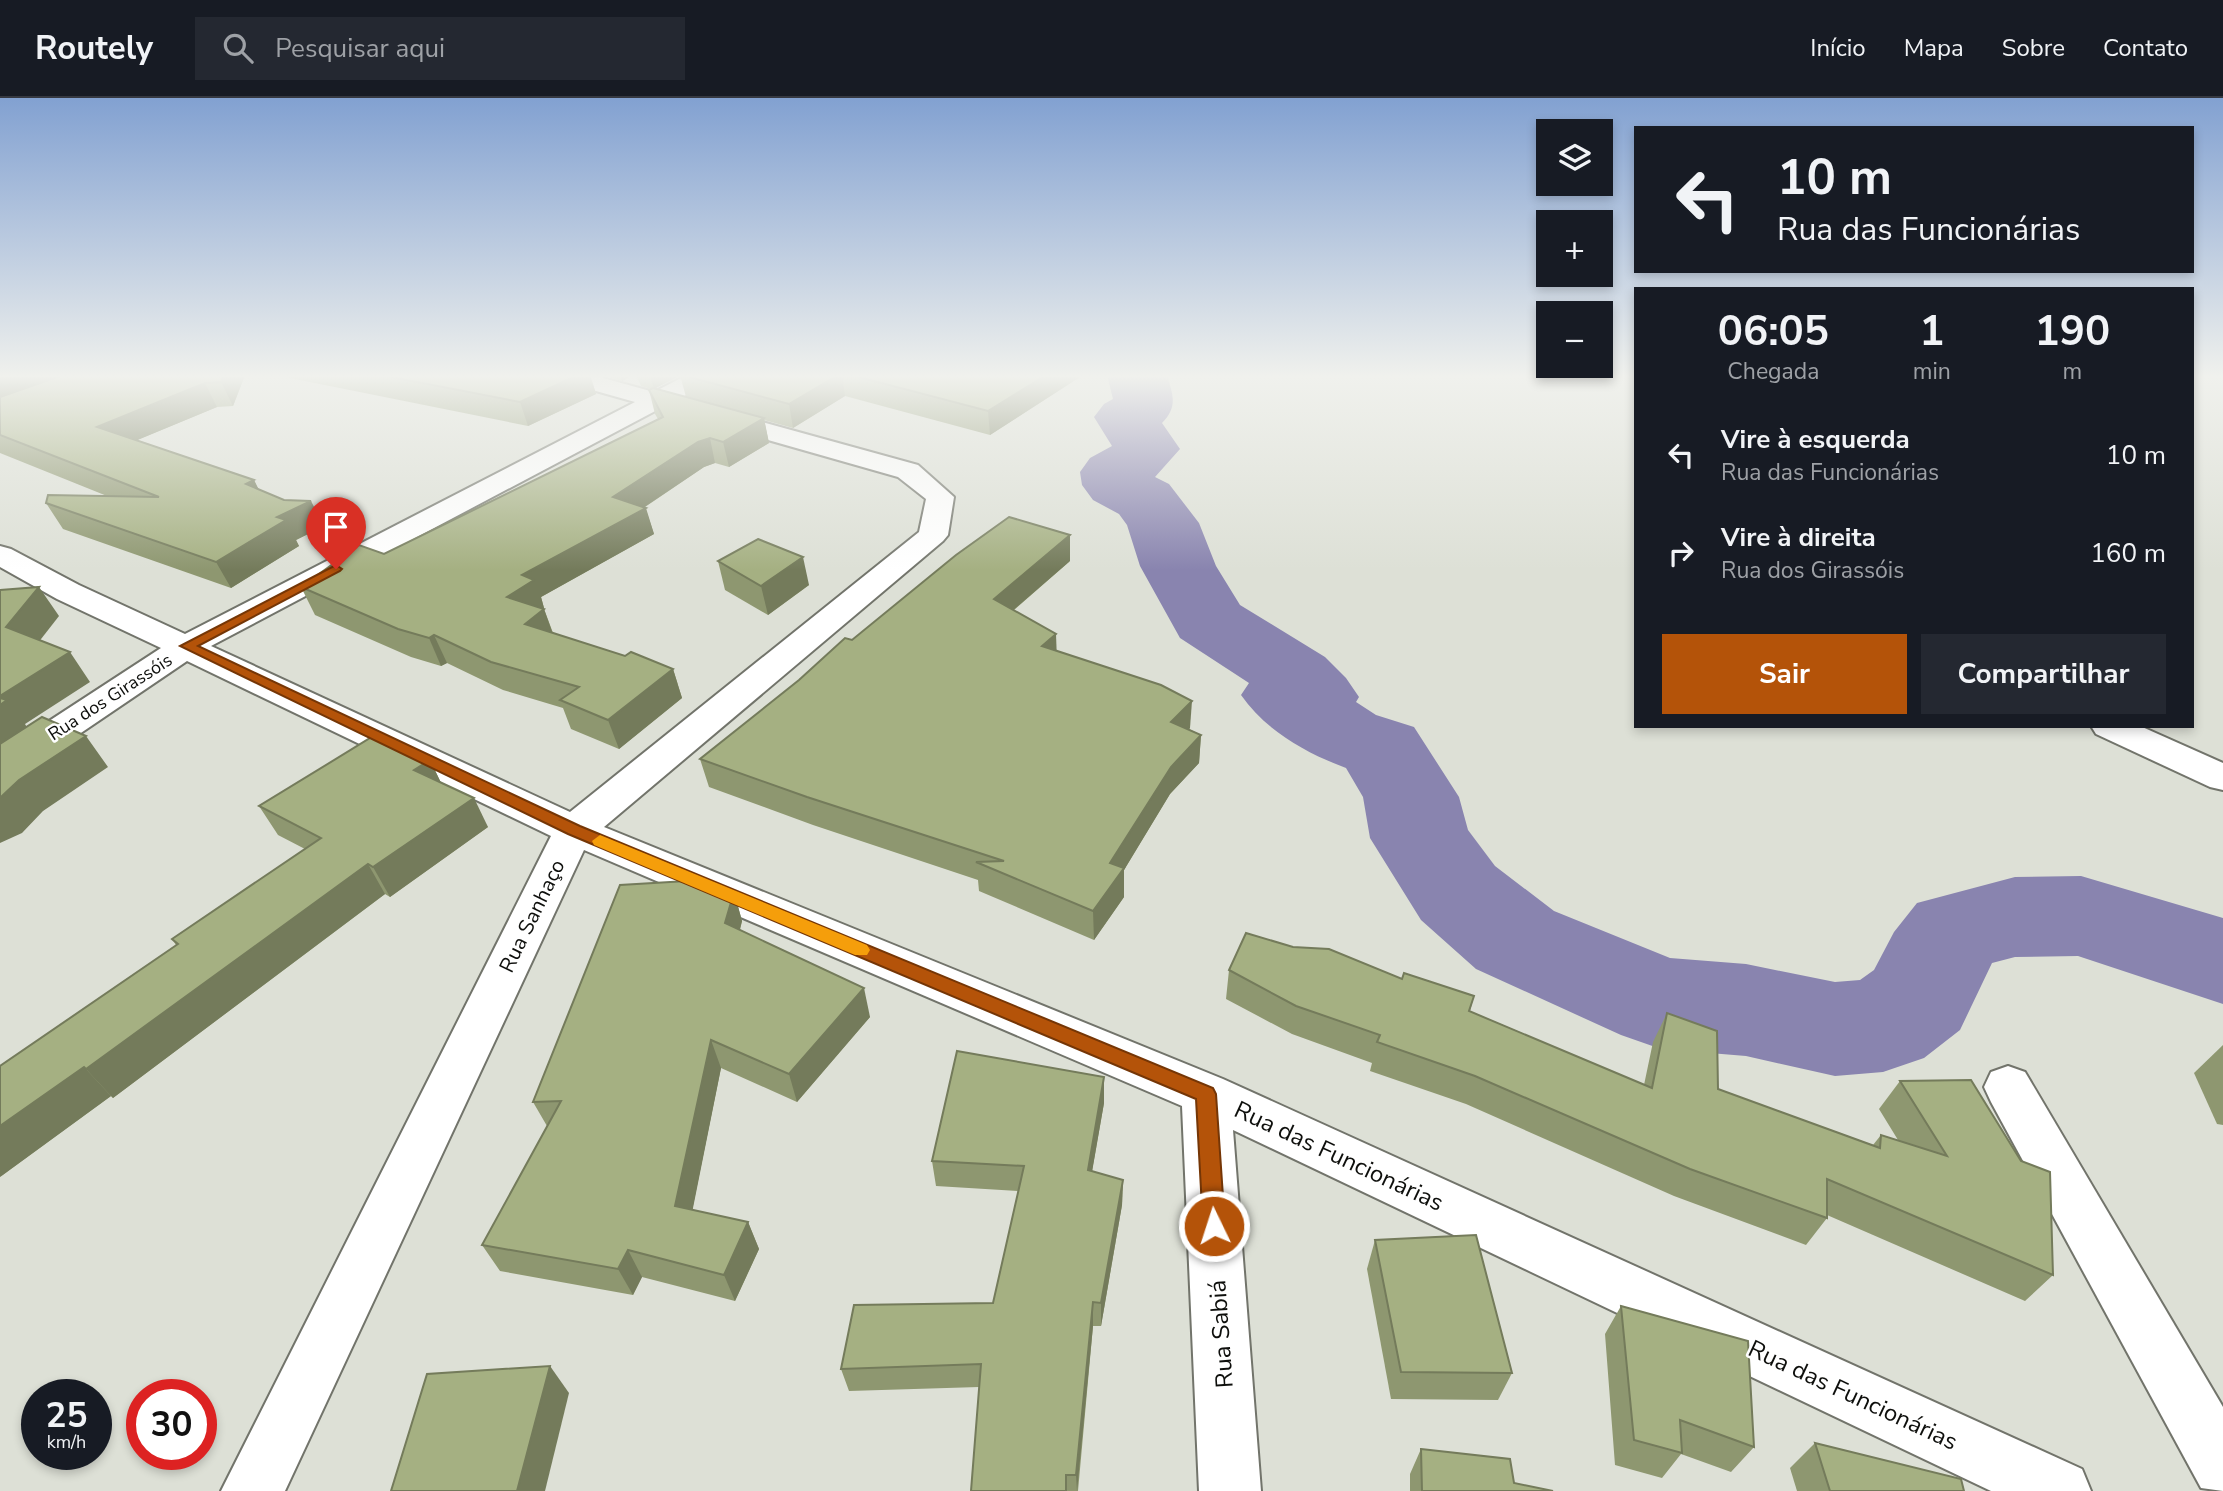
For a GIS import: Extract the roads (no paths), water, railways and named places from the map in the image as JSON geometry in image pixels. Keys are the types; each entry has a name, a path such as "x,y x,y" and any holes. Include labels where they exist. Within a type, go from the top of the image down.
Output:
{"street":[{"name":"Rua dos Girassóis","path":"0,770 187,646 581,440"},
{"name":"Rua Sanhaço","path":"252,1491 574,830 933,535 940,497 908,471 799,440"},
{"name":"Rua das Funcionárias","path":"7,575 68,592 574,830 1206,1094 2060,1491"},
{"path":"2113,728 2223,778"},
{"path":"2008,1087 2223,1466"},
{"name":"Rua Sabiá","path":"1206,1094 1230,1491"}],"waterway":[{"path":"1141,440 1147,449 1135,461 1114,472 1117,485 1144,499 1163,523 1178,566 1209,621 1295,675 1315,697 1285,695 1344,735 1381,748 1411,797 1420,838 1458,893 1515,940 1661,1003 1746,1010 1835,1029 1883,1025 1920,998 1933,962 1955,932 2015,917 2081,916 2223,961"}]}
